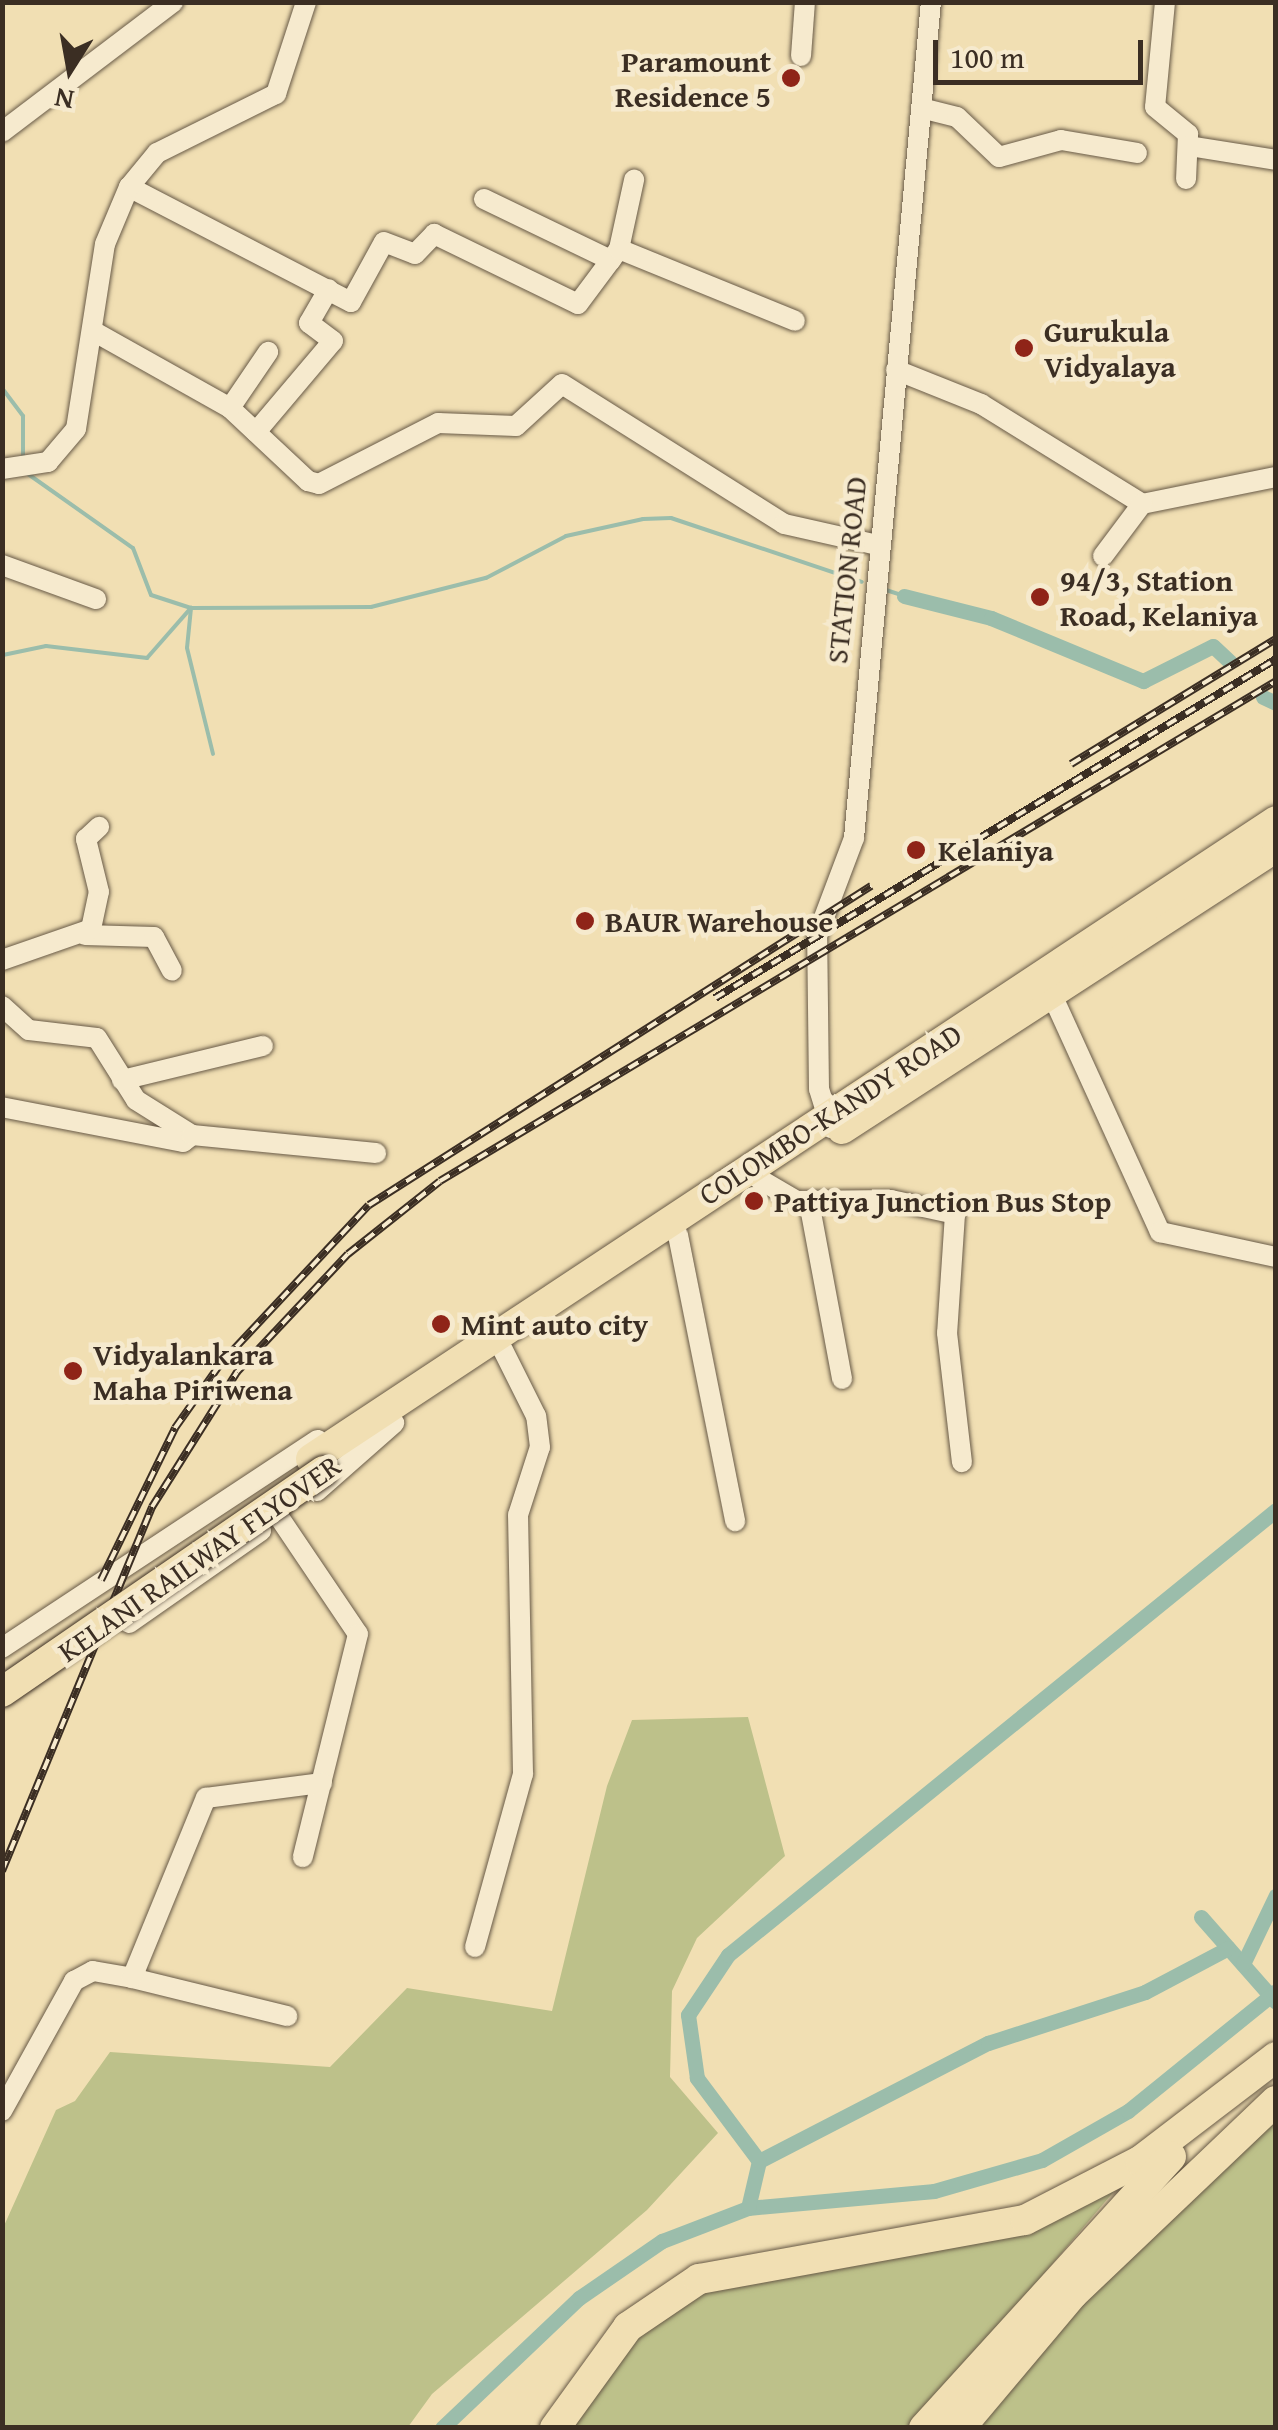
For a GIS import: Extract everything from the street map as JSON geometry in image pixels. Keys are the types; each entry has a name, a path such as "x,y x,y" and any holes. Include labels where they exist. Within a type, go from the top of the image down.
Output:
{"highway":[{"name":"COLOMBO-KANDY ROAD","path":"1048,985 1276,821"},
{"name":"COLOMBO-KANDY ROAD","path":"390,1415 1048,985 1276,847"},
{"name":"COLOMBO-KANDY ROAD","path":"390,1415 503,1350 678,1235 830,1125"},
{"name":"KELANI RAILWAY FLYOVER","path":"2,1692 390,1415"},
{"name":"KELANI RAILWAY FLYOVER","path":"6,1654 317,1465"},
{"path":"556,2428 628,2327 699,2278 1025,2220 1140,2161 1276,2058"},
{"path":"924,2428 1096,2230 1276,2058"},
{"path":"960,2428 1073,2294 1276,2101"}],"street":[{"path":"2,132 173,2"},
{"path":"18,470 76,430 105,244 129,187 157,153 276,94 306,2"},
{"path":"801,56 805,2"},
{"name":"STATION ROAD","path":"830,1125 817,936 854,838 877,546 931,2"},
{"path":"1165,2 1155,107 1188,134 1186,179"},
{"path":"921,108 957,117 999,156 1061,140 1137,153"},
{"path":"1189,146 1276,160"},
{"path":"129,187 359,301 384,242 418,253 434,234 570,303 615,255 634,180"},
{"path":"484,199 615,255 795,321"},
{"path":"256,432 332,341 309,324 329,288"},
{"path":"93,331 230,408 319,484 438,423 516,426 562,384 784,524 877,546"},
{"path":"230,408 268,352"},
{"path":"896,370 981,404 1142,504"},
{"path":"1103,556 1142,504 1276,477"},
{"path":"2,566 96,598"},
{"path":"85,935 99,892 86,839 99,827"},
{"path":"2,960 85,935 154,938 172,972"},
{"path":"1048,985 1160,1232 1276,1257"},
{"path":"2,1006 29,1030 97,1038 136,1100 192,1135 376,1153"},
{"path":"122,1080 263,1046"},
{"path":"2,1107 182,1142 192,1135"},
{"path":"758,1179 809,1202 892,1200 955,1214 947,1332 962,1462"},
{"path":"809,1202 842,1379"},
{"path":"678,1235 735,1521"},
{"path":"474,1948 523,1774 518,1515 540,1447 536,1416 503,1350"},
{"path":"2,1704 220,1562 356,1465 390,1415"},
{"path":"39,1681 6,1654 328,1433 390,1415"},
{"path":"279,1517 358,1634 303,1857"},
{"path":"194,1526 220,1562"},
{"path":"132,1978 206,1798 322,1784"},
{"path":"2,2111 74,1981 94,1971 288,2016"}],"green space":[{"path":"748,1717 785,1856 697,1938 672,1991 670,2077 718,2133 647,2210 432,2394 408,2427 3,2427 3,2228 56,2110 75,2101 110,2052 330,2067 407,1988 552,2011 607,1786 632,1720"},
{"path":"1275,2108 1275,2427 967,2428 1015,2367"},
{"path":"1121,2183 914,2427 564,2428 596,2372 689,2294"}],"waterway":[{"path":"2,388 23,416 23,461"},
{"path":"28,474 133,548 151,595 191,608 371,607 486,578 566,536 643,519 671,518 862,582"},
{"path":"886,590 904,596"},
{"path":"904,596 991,618 1143,681 1213,646 1230,662"},
{"path":"191,608 187,648 213,754"},
{"path":"2,685 3,655 46,646 147,658 191,608"},
{"path":"1263,697 1276,703"},
{"path":"442,2428 579,2298 662,2241 748,2208 759,2161 697,2078 688,2015 728,1955 1276,1510"},
{"path":"1243,1964 1276,1895"},
{"path":"1201,1917 1276,2002"},
{"path":"759,2161 988,2043 1145,1992 1228,1948"},
{"path":"748,2208 934,2191 1042,2160 1128,2111 1276,1991"}],"railway":[{"path":"1071,764 1276,639"},
{"path":"715,998 1276,659"},
{"path":"2,1871 152,1507 237,1372 348,1254 440,1181 1276,681"},
{"path":"101,1580 175,1428 221,1363 369,1205 871,886"}],"place":[{"name":"Paramount Residence 5","path":"791,78"},
{"name":"Gurukula Vidyalaya","path":"1024,348"},
{"name":"94/3, Station Road, Kelaniya","path":"1040,597"},
{"name":"Kelaniya","path":"916,850"},
{"name":"BAUR Warehouse","path":"585,921"},
{"name":"Pattiya Junction Bus Stop","path":"754,1201"},
{"name":"Mint auto city","path":"441,1324"},
{"name":"Vidyalankara Maha Piriwena","path":"73,1371"}]}
